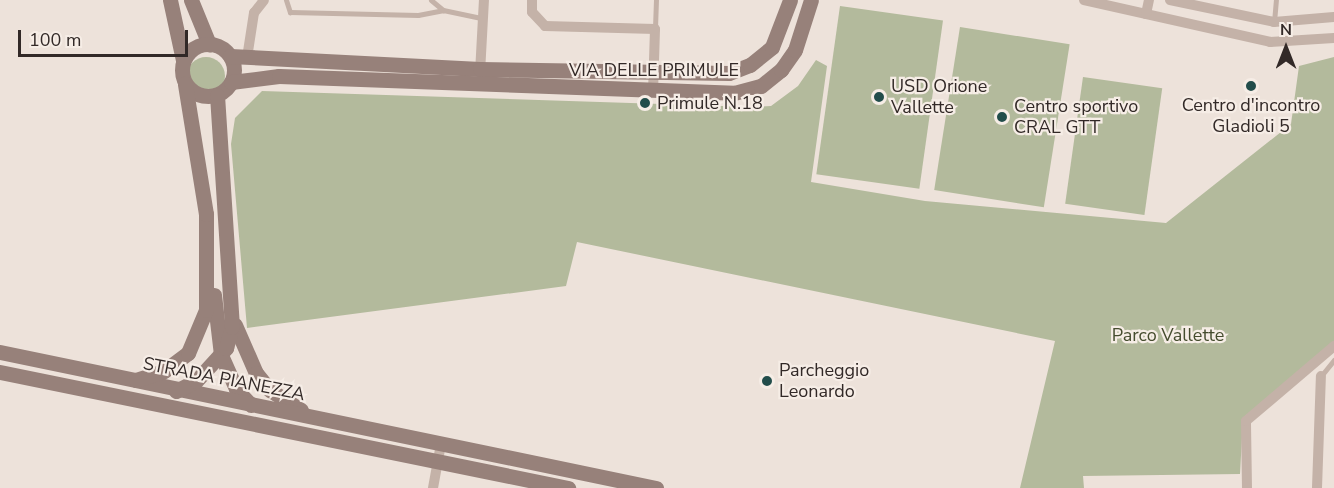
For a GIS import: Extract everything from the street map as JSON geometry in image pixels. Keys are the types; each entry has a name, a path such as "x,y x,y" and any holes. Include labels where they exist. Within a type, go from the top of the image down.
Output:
{"main road":[{"path":"170,0 183,60 205,203 209,277 220,355 236,389 251,404 320,438"},
{"path":"114,397 180,390 220,355 230,339 233,315 214,108 217,95 231,82 230,56 209,44 191,0"},
{"name":"VIA DELLE PRIMULE","path":"230,56 480,69 729,73 750,65 771,47 790,0"},
{"name":"VIA DELLE PRIMULE","path":"231,82 279,76 480,86 734,93 761,86 795,50 811,0"},
{"path":"183,60 195,47 209,44"},
{"path":"185,84 198,95 217,95"},
{"path":"130,381 153,376 188,353 203,326 209,277"},
{"path":"233,315 256,373 270,390 308,415"},
{"name":"STRADA PIANEZZA","path":"0,352 130,381 308,415 656,488"},
{"path":"0,372 568,488"}],"street":[{"path":"480,86 484,0"},
{"path":"532,0 532,12 545,26 655,29"},
{"path":"1084,0 1270,42 1334,38"},
{"path":"1146,14 1149,0"},
{"path":"1170,0 1274,22 1334,17"},
{"path":"247,58 254,13 265,1"},
{"name":"VIA DELLE PRIMULE","path":"653,73 655,29"},
{"path":"653,73 653,92"},
{"path":"1247,488 1246,421 1334,346"},
{"path":"1317,488 1320,376"},
{"path":"433,488 441,444"}],"lane":[{"path":"286,0 290,12 418,15 444,10 482,18"},
{"path":"431,0 444,10"},
{"name":"VIA DELLE PRIMULE","path":"655,29 656,0"},
{"path":"1274,22 1276,0"},
{"path":"1320,376 1334,360"}],"green space":[{"name":"USD Orione Vallette","path":"840,6 943,20 919,189 816,174"},
{"name":"Centro sportivo CRAL GTT","path":"960,27 1070,44 1044,207 934,190"},
{"path":"206,57 220,62 225,76 220,90 206,95 192,90 187,76 192,62"},
{"name":"Parco Vallette","path":"1334,57 1334,341 1243,418 1240,474 1083,476 1084,488 1020,488 1055,341 577,242 566,286 247,328 231,144 235,118 262,91 771,106 798,86 816,60 827,66 811,182 925,201 1166,223 1291,124 1299,66"},
{"path":"1083,77 1162,88 1144,215 1065,204"}],"place":[{"name":"Centro d'incontro Gladioli 5","path":"1251,86"},
{"name":"USD Orione Vallette","path":"879,97"},
{"name":"Primule N.18","path":"645,103"},
{"name":"Centro sportivo CRAL GTT","path":"1002,117"},
{"name":"Parcheggio Leonardo","path":"767,381"}]}
